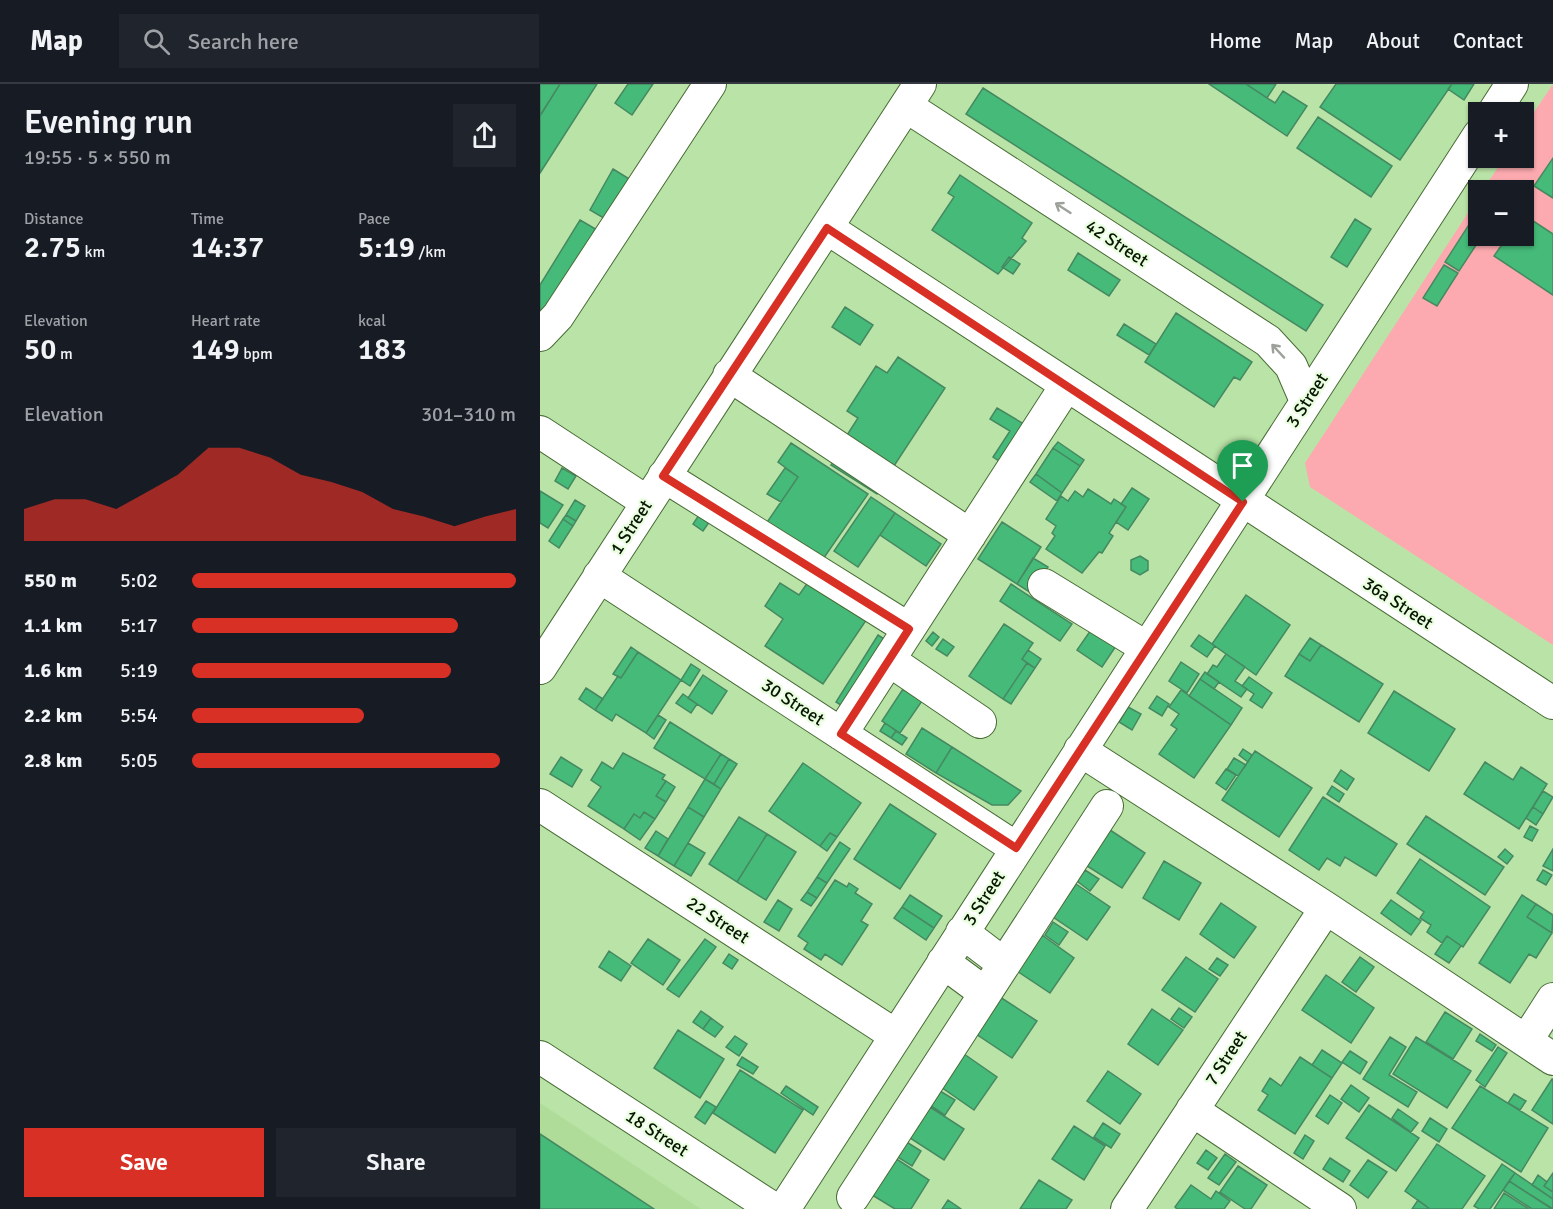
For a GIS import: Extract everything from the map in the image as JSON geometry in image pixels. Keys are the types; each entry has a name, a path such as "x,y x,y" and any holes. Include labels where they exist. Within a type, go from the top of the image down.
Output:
{"street":[{"path":"540,335 558,316 710,84"},
{"path":"1500,102 1512,84"},
{"name":"1 Street","path":"540,668 913,95"},
{"name":"42 Street","path":"913,95 1268,341 1291,366 1306,401"},
{"name":"3 Street","path":"784,1209 1468,152"},
{"name":"36a Street","path":"827,228 1553,703"},
{"path":"729,375 970,535"},
{"path":"841,734 1066,386"},
{"path":"540,432 647,502"},
{"path":"663,476 909,629"},
{"name":"30 Street","path":"599,576 1016,848"},
{"path":"1044,585 1147,648"},
{"path":"889,660 980,722"},
{"path":"1080,750 1326,908 1553,1059"},
{"name":"22 Street","path":"540,805 895,1035"},
{"path":"853,1197 1107,806"},
{"name":"7 Street","path":"1127,1209 1326,908"},
{"path":"962,932 1005,964"},
{"path":"943,962 986,993"},
{"path":"1526,1041 1553,999"},
{"name":"18 Street","path":"540,1057 774,1209"},
{"path":"1192,1110 1340,1209"}],"shaded area":[{"path":"1553,84 1553,645 1310,487 1305,463 1468,213 1468,246 1534,246 1534,180 1490,180 1497,168 1534,168 1534,112"},
{"path":"540,1103 701,1209 540,1209"}],"building":[{"path":"540,84 560,84 541,114 540,113"},
{"path":"560,84 597,84 540,173 540,116"},
{"path":"628,84 653,84 632,115 615,103"},
{"path":"1209,84 1246,84 1275,103 1283,91 1307,106 1287,136"},
{"path":"1246,84 1276,84 1267,98"},
{"path":"1336,84 1452,84 1400,160 1320,107"},
{"path":"1452,84 1474,84 1464,100 1448,89"},
{"path":"983,88 1323,305 1306,331 966,114"},
{"path":"1318,117 1392,166 1371,197 1297,148"},
{"path":"1553,158 1553,198 1534,186"},
{"path":"613,169 631,180 607,220 590,210"},
{"path":"960,175 1032,223 1022,238 1026,241 998,274 932,230 954,197 948,193"},
{"path":"1355,219 1371,229 1347,267 1331,257"},
{"path":"580,220 599,231 548,314 540,309 540,285"},
{"path":"1534,222 1553,234 1553,295 1494,256 1501,246 1534,246"},
{"path":"1468,226 1468,246 1475,246 1459,271 1445,262"},
{"path":"1078,253 1120,280 1109,296 1068,270"},
{"path":"1009,257 1020,264 1013,274 1002,267"},
{"path":"1444,265 1458,273 1437,306 1423,298"},
{"path":"845,307 873,325 860,345 832,327"},
{"path":"1176,313 1252,362 1240,380 1234,377 1214,407 1145,362"},
{"path":"1124,324 1156,344 1149,355 1117,335"},
{"path":"898,357 945,388 894,466 847,435 858,418 847,411 876,366 887,373"},
{"path":"997,408 1029,427 1005,465 993,457 1010,431 990,419"},
{"path":"1058,442 1084,460 1080,466 1053,448"},
{"path":"791,443 868,494 821,562 759,534 798,477 778,462"},
{"path":"1053,448 1080,466 1062,493 1036,474"},
{"path":"837,457 882,486 877,494 831,465"},
{"path":"562,468 576,476 568,489 555,481"},
{"path":"785,468 798,477 781,502 767,494"},
{"path":"1036,474 1062,493 1057,501 1030,482"},
{"path":"1132,488 1149,499 1128,530 1116,522 1126,507 1121,504"},
{"path":"1088,489 1111,504 1114,499 1126,507 1109,533 1113,536 1102,553 1099,552 1082,573 1046,549 1055,536 1052,533 1056,526 1046,519 1061,496 1068,501 1075,491 1083,497"},
{"path":"540,491 563,505 548,528 540,523"},
{"path":"871,497 895,513 858,567 834,551"},
{"path":"575,500 585,506 576,521 566,515"},
{"path":"703,509 710,521 703,531 693,524"},
{"path":"895,513 941,544 926,566 880,535"},
{"path":"566,515 576,521 573,526 563,519"},
{"path":"563,519 573,526 559,548 549,541"},
{"path":"1002,522 1041,547 1017,584 978,559"},
{"path":"1140,556 1148,561 1148,570 1140,575 1131,570 1131,560"},
{"path":"1033,558 1048,567 1031,593 1017,584"},
{"path":"811,578 869,616 823,684 765,646 783,619 765,606 780,583 799,595"},
{"path":"1011,584 1072,624 1060,641 1000,601"},
{"path":"1246,595 1290,625 1256,675 1212,644"},
{"path":"1004,624 1033,643 1022,659 1027,663 1003,699 969,676"},
{"path":"1093,627 1118,643 1102,667 1077,650"},
{"path":"933,632 939,637 932,646 926,641"},
{"path":"878,635 892,644 850,711 836,702"},
{"path":"1199,635 1215,646 1207,657 1191,646"},
{"path":"1310,638 1321,645 1310,661 1299,654"},
{"path":"943,639 954,647 947,656 936,649"},
{"path":"1321,645 1383,684 1359,722 1285,676 1299,654 1310,661"},
{"path":"631,647 638,652 621,678 613,674"},
{"path":"1028,650 1041,659 1035,668 1022,659"},
{"path":"638,652 681,680 646,733 616,714 612,721 595,710 618,676 621,678"},
{"path":"1226,654 1245,667 1235,681 1247,689 1241,697 1207,674 1213,665 1217,667"},
{"path":"1181,662 1199,674 1187,693 1169,681"},
{"path":"1027,663 1035,668 1011,704 1003,699"},
{"path":"691,664 700,670 690,686 681,680"},
{"path":"1205,672 1219,682 1214,689 1200,679"},
{"path":"703,675 727,691 712,714 688,698"},
{"path":"1249,677 1272,693 1262,708 1250,700 1254,694 1242,686"},
{"path":"1200,679 1242,708 1231,725 1189,696"},
{"path":"586,688 603,699 595,710 579,699"},
{"path":"903,689 922,701 900,733 882,721"},
{"path":"1181,690 1231,725 1194,778 1159,754 1177,729 1171,725 1179,714 1169,707"},
{"path":"1394,691 1455,729 1429,771 1368,733"},
{"path":"683,694 697,704 691,713 676,703"},
{"path":"1157,696 1169,704 1162,716 1149,708"},
{"path":"1128,707 1141,714 1132,730 1119,722"},
{"path":"658,715 666,720 654,739 646,733"},
{"path":"670,722 721,754 705,779 654,748"},
{"path":"885,723 896,731 891,738 880,731"},
{"path":"922,728 952,747 936,773 906,754"},
{"path":"896,731 907,738 902,745 891,738"},
{"path":"952,747 1021,791 1008,805 992,805 936,773"},
{"path":"1243,749 1252,755 1248,762 1239,755"},
{"path":"1255,751 1312,788 1279,837 1222,800"},
{"path":"623,753 665,775 662,779 666,781 656,796 666,802 655,819 644,812 640,818 634,814 624,829 588,806 601,787 591,780 602,762 613,769"},
{"path":"721,754 729,759 714,784 705,779"},
{"path":"561,757 582,770 572,787 550,774"},
{"path":"1234,758 1246,765 1238,776 1227,769"},
{"path":"729,759 737,764 721,789 714,784"},
{"path":"1485,762 1513,780 1521,767 1547,784 1519,829 1464,794"},
{"path":"803,763 861,803 837,837 830,833 820,846 769,811"},
{"path":"1226,769 1236,775 1226,790 1216,783"},
{"path":"1341,770 1354,779 1347,790 1334,781"},
{"path":"705,779 721,789 704,817 688,807"},
{"path":"666,781 675,787 666,802 656,796"},
{"path":"1332,786 1344,794 1339,802 1327,794"},
{"path":"1543,791 1553,797 1543,814 1533,807"},
{"path":"1323,797 1397,844 1376,876 1345,857 1340,866 1327,858 1319,870 1289,850"},
{"path":"890,804 936,834 900,889 854,859"},
{"path":"688,807 704,817 674,866 658,856"},
{"path":"1533,807 1543,814 1536,825 1526,818"},
{"path":"644,812 655,819 640,840 624,829 634,814 640,818"},
{"path":"1426,816 1504,867 1485,895 1407,844"},
{"path":"739,817 767,834 737,882 709,864"},
{"path":"1530,826 1538,830 1532,841 1524,837"},
{"path":"1110,830 1145,853 1122,888 1087,866"},
{"path":"656,831 668,839 658,856 645,848"},
{"path":"830,833 837,837 827,851 820,846"},
{"path":"767,834 796,852 766,900 737,882"},
{"path":"840,842 850,849 827,883 817,877"},
{"path":"688,843 705,853 691,876 674,866"},
{"path":"1505,849 1513,856 1507,864 1498,857"},
{"path":"1553,849 1553,871 1543,866"},
{"path":"1420,859 1490,907 1463,947 1447,936 1442,943 1427,932 1431,925 1420,918 1424,912 1397,893"},
{"path":"1164,861 1201,883 1179,920 1143,898"},
{"path":"1085,870 1099,879 1090,891 1077,881"},
{"path":"1543,870 1552,875 1546,885 1537,880"},
{"path":"817,877 827,883 817,898 807,892"},
{"path":"835,880 847,887 849,883 858,889 855,893 872,904 861,921 868,925 842,965 825,954 821,960 804,949 808,943 798,936"},
{"path":"1076,884 1110,907 1087,940 1053,917"},
{"path":"807,892 817,898 811,906 801,900"},
{"path":"910,895 942,916 934,928 902,907"},
{"path":"1522,895 1536,904 1527,917 1552,933 1536,958 1529,954 1510,983 1479,963"},
{"path":"778,900 792,909 779,931 764,922"},
{"path":"1391,900 1421,921 1411,935 1381,913"},
{"path":"1221,903 1256,927 1234,958 1200,934"},
{"path":"1536,904 1553,915 1552,933 1527,917"},
{"path":"902,907 934,928 926,940 894,918"},
{"path":"1053,922 1068,932 1059,945 1045,935"},
{"path":"1042,935 1074,958 1050,993 1017,971"},
{"path":"1447,936 1461,946 1449,963 1435,954"},
{"path":"648,939 680,960 663,985 631,963"},
{"path":"705,939 716,947 679,997 667,989"},
{"path":"609,951 631,966 621,981 599,967"},
{"path":"729,954 738,960 732,969 723,963"},
{"path":"1186,957 1218,979 1195,1012 1162,990"},
{"path":"1360,957 1374,967 1356,992 1342,982"},
{"path":"1217,958 1228,965 1220,976 1209,969"},
{"path":"1326,975 1374,1008 1351,1043 1302,1010"},
{"path":"1000,997 1037,1021 1012,1058 976,1034"},
{"path":"1179,1008 1192,1017 1184,1028 1171,1019"},
{"path":"1152,1009 1183,1030 1158,1065 1128,1044"},
{"path":"701,1011 711,1018 703,1029 693,1022"},
{"path":"1445,1012 1472,1029 1453,1059 1426,1042"},
{"path":"711,1018 723,1027 715,1037 703,1029"},
{"path":"678,1030 724,1059 700,1098 654,1068"},
{"path":"1480,1034 1496,1045 1492,1051 1476,1041"},
{"path":"735,1036 747,1044 739,1056 726,1047"},
{"path":"1390,1037 1406,1047 1389,1075 1417,1092 1408,1107 1363,1079"},
{"path":"1416,1037 1471,1071 1447,1108 1393,1074"},
{"path":"1498,1047 1507,1053 1485,1087 1476,1080"},
{"path":"1322,1050 1342,1063 1332,1078 1312,1065"},
{"path":"1350,1051 1367,1062 1360,1074 1342,1062"},
{"path":"964,1054 997,1077 974,1110 941,1087"},
{"path":"742,1057 758,1067 753,1074 737,1065"},
{"path":"1300,1057 1332,1078 1295,1134 1258,1110 1268,1095 1262,1091 1270,1078 1281,1086"},
{"path":"740,1070 803,1110 775,1153 713,1113"},
{"path":"1108,1071 1141,1094 1120,1124 1087,1101"},
{"path":"1553,1079 1553,1124 1532,1110"},
{"path":"1351,1085 1369,1098 1359,1112 1341,1099"},
{"path":"786,1086 818,1107 813,1115 781,1093"},
{"path":"1480,1086 1548,1128 1521,1172 1452,1128"},
{"path":"940,1091 955,1100 945,1115 930,1105"},
{"path":"1514,1094 1526,1101 1520,1110 1508,1103"},
{"path":"1330,1095 1342,1103 1328,1124 1316,1116"},
{"path":"706,1101 716,1107 705,1124 695,1117"},
{"path":"1369,1105 1419,1138 1396,1171 1346,1138"},
{"path":"930,1107 964,1129 944,1160 910,1138"},
{"path":"1398,1109 1418,1123 1411,1132 1392,1118"},
{"path":"1430,1118 1447,1129 1439,1142 1422,1131"},
{"path":"1103,1123 1120,1134 1111,1148 1094,1137"},
{"path":"1074,1126 1105,1146 1084,1180 1052,1159"},
{"path":"540,1134 654,1209 540,1209"},
{"path":"1305,1135 1314,1141 1303,1159 1294,1153"},
{"path":"905,1141 921,1151 912,1166 896,1156"},
{"path":"1437,1144 1485,1176 1462,1209 1430,1209 1405,1191"},
{"path":"1206,1150 1217,1158 1208,1170 1197,1163"},
{"path":"1225,1154 1236,1162 1219,1185 1208,1178"},
{"path":"895,1158 929,1180 911,1209 895,1209 872,1195"},
{"path":"1330,1158 1350,1171 1343,1182 1323,1169"},
{"path":"1368,1160 1387,1172 1368,1198 1350,1185"},
{"path":"1502,1164 1515,1173 1490,1209 1479,1209 1474,1206"},
{"path":"1238,1166 1267,1185 1251,1209 1245,1209 1220,1192"},
{"path":"1515,1173 1553,1199 1553,1209 1509,1181"},
{"path":"1553,1173 1553,1192 1544,1186"},
{"path":"1538,1175 1547,1182 1544,1186 1553,1192 1553,1199 1532,1185"},
{"path":"1039,1180 1072,1200 1066,1209 1020,1209"},
{"path":"1509,1181 1552,1209 1532,1209 1503,1190"},
{"path":"1191,1185 1211,1199 1216,1191 1230,1201 1224,1209 1177,1209 1175,1207"},
{"path":"1504,1193 1529,1209 1494,1209"},
{"path":"948,1200 961,1209 942,1209"},
{"path":"1418,1200 1430,1209 1412,1209"}],"route":[{"path":"827,228 1243,502 1016,848 841,734 909,629 663,476 827,228"}]}
